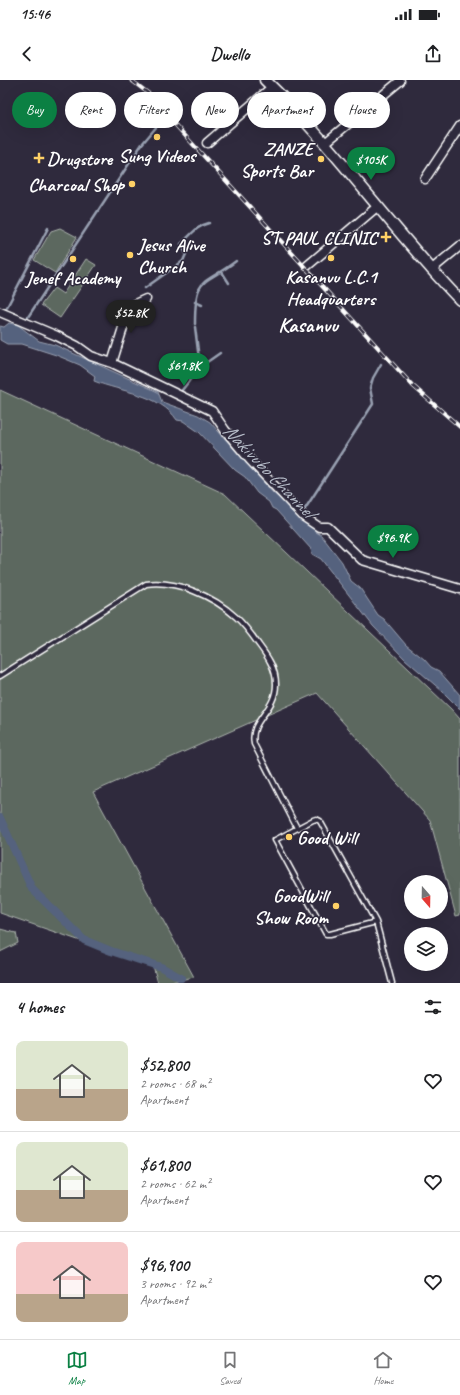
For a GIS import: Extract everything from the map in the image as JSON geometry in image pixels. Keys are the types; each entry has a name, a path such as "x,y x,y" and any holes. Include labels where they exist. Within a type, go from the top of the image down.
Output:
{"street":[{"path":"325,143 400,81"},
{"path":"207,143 269,83 325,143 431,270 460,300"},
{"path":"425,179 460,126"},
{"path":"307,266 378,206"},
{"path":"431,270 460,246"},
{"path":"112,363 128,315 135,304 146,299"},
{"path":"0,312 57,336 77,346 91,356 112,363 212,411 225,430 250,460 304,517 319,527 328,527 362,560 460,589"}],"lane":[{"path":"0,676 146,584 173,584 217,604 235,616 249,631 266,654 274,671 275,694 269,709 254,726 252,735 254,744 297,828"},
{"path":"376,922 326,934 275,840 313,820 316,819 320,821 376,922 392,983"}],"green space":[{"path":"60,228 77,237 55,273 34,260 51,231"},
{"path":"86,259 96,265 60,318 41,305 54,288 63,294"},
{"path":"0,390 225,494 460,719 460,915 456,916 448,886 448,875 445,875 430,820 317,693 93,792 194,977 166,983 158,983 153,966 0,913"},
{"path":"0,929 16,933 18,943 0,952"}],"water":[{"path":"9,323 18,325 39,341 55,345 158,392 162,402 198,415 210,422 273,493 313,525 316,532 321,535 342,562 351,581 360,588 378,615 384,619 406,645 424,659 431,667 439,671 460,695 460,709 442,691 405,659 373,626 321,559 312,554 311,549 276,510 272,508 269,502 257,493 245,477 235,470 199,432 183,421 177,420 170,411 161,404 139,395 94,381 95,376 80,365 56,355 22,344 7,344 0,340 0,326 4,327"}],"waterway":[{"path":"26,320 142,144 155,128"},
{"path":"145,288 183,261 186,254 181,244 197,229 204,224 209,223"},
{"path":"6,309 48,228"},
{"path":"195,324 195,308 199,289 208,279 236,261"},
{"path":"222,272 229,283"},
{"path":"195,302 202,305"},
{"path":"179,394 200,367 195,327"},
{"path":"200,367 220,353"},
{"name":"Nakivubo Channel","path":"303,512 373,404 370,388 373,378 381,364"},
{"path":"0,818 32,889 84,940 111,951 161,967 181,978"}],"railway":[{"path":"131,80 148,93 413,386 460,427"}],"place":[{"name":"Sung Videos","path":"157,137"},
{"name":"Drugstore","path":"39,158"},
{"name":"ZANZE Sports Bar","path":"321,159"},
{"name":"Charcoal Shop","path":"132,184"},
{"name":"ST PAUL CLINIC","path":"386,237"},
{"name":"Jesus Alive Church","path":"130,255"},
{"name":"Kasanvu L.C.1 Headquarters","path":"331,258"},
{"name":"Jenef Academy","path":"73,259"},
{"name":"Good Will","path":"289,837"},
{"name":"GoodWill Show Room","path":"336,906"}],"district":[{"name":"Kasanvu","path":"308,325"}]}
